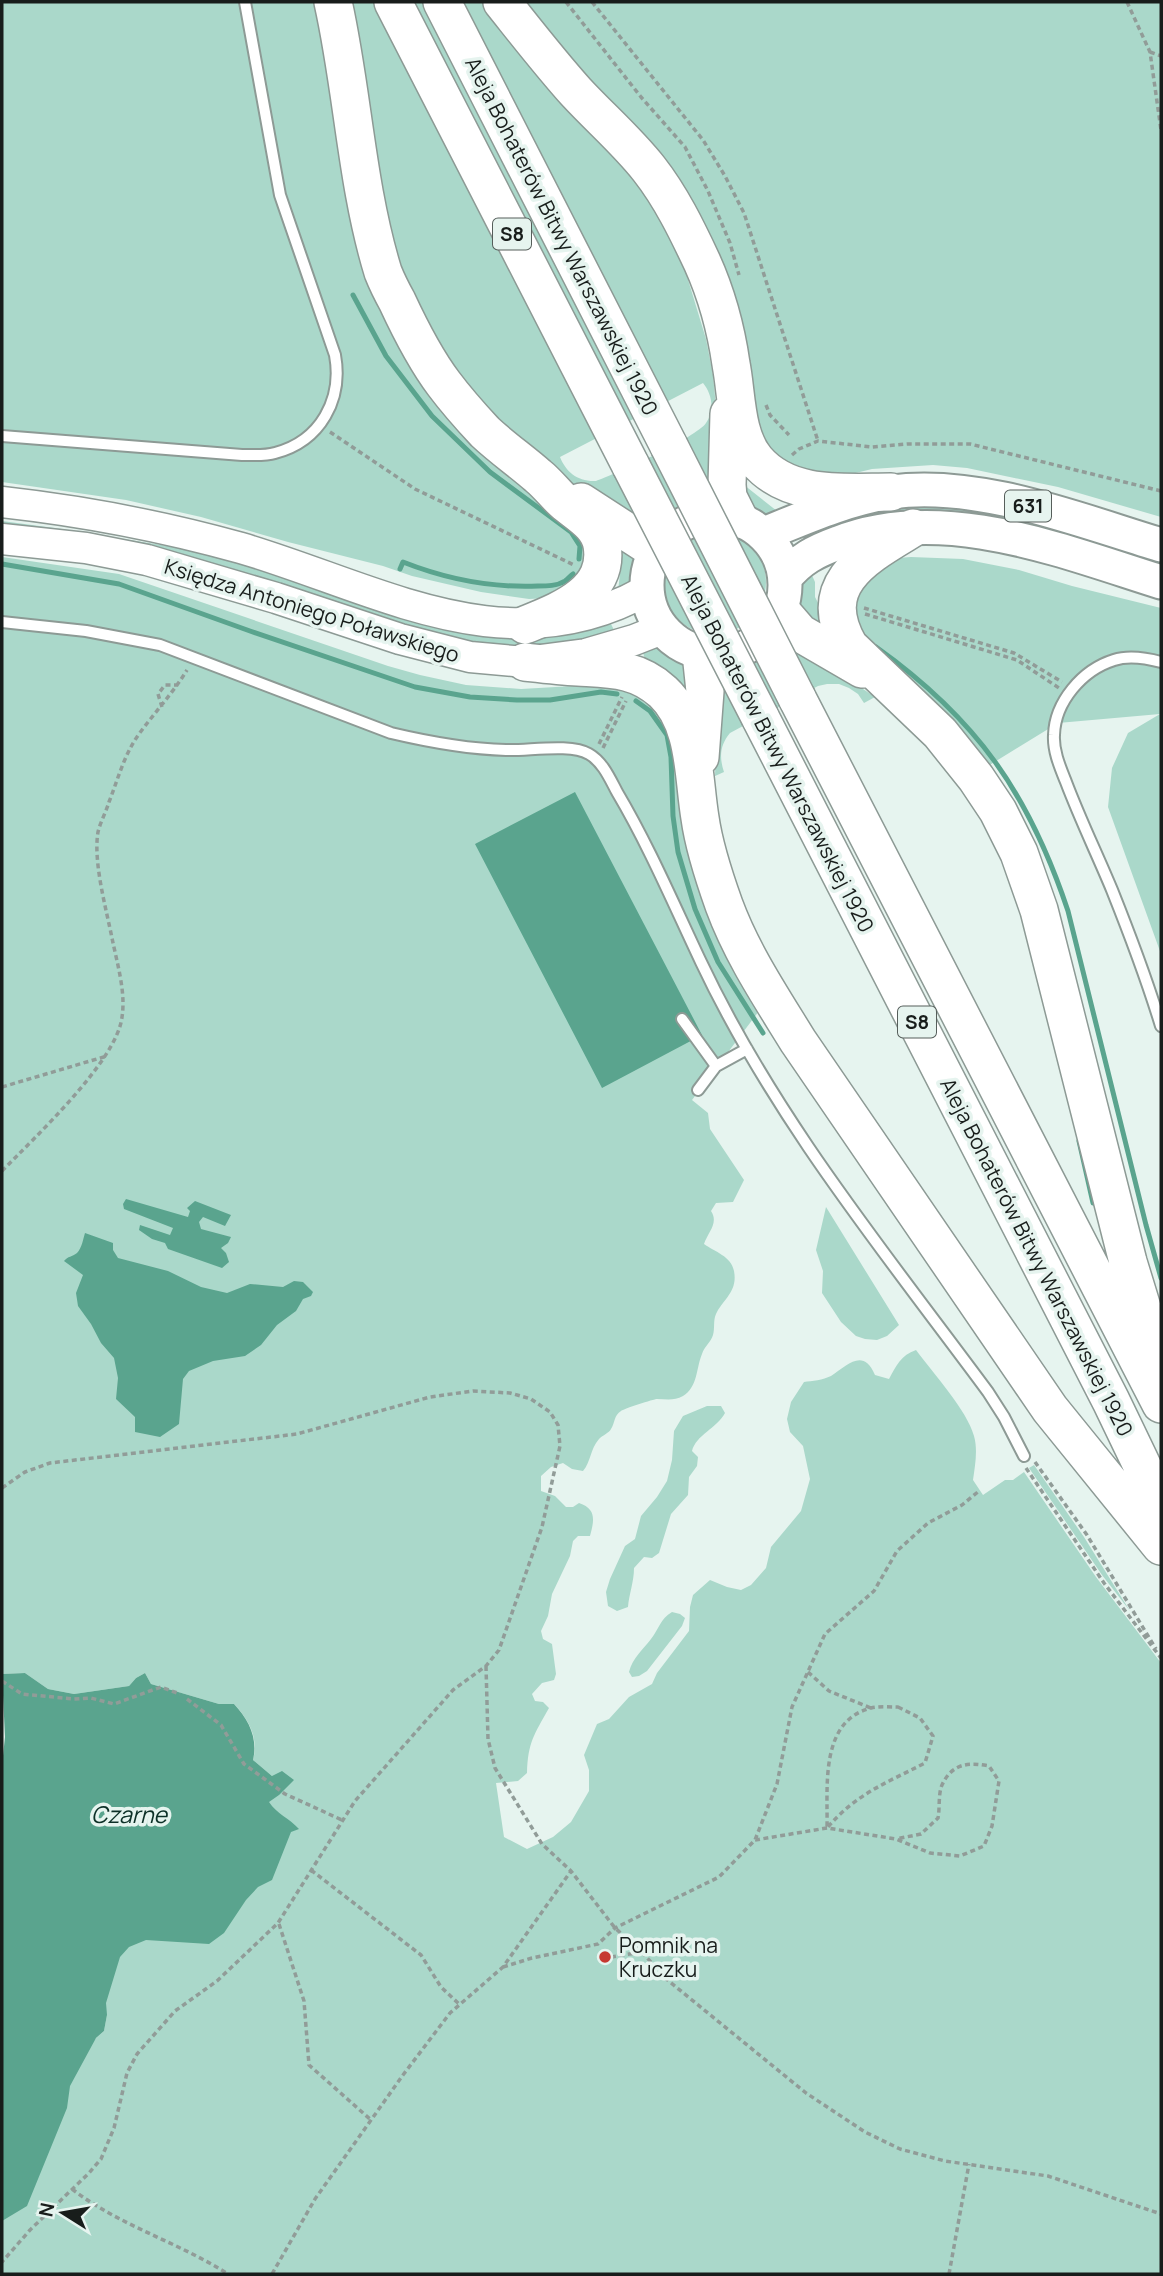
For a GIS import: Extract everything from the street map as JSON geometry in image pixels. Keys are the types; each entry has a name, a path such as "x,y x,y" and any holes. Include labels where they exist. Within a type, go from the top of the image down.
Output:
{"highway":[{"path":"332,2 340,36 368,212 384,275 411,331 443,383 485,431 590,522 599,537 602,559 597,576 583,596 568,607 525,625"},
{"name":"Aleja Bohaterów Bitwy Warszawskiej 1920","path":"393,2 1111,1401 1161,1505"},
{"name":"Aleja Bohaterów Bitwy Warszawskiej 1920","path":"442,2 1161,1404"},
{"path":"502,2 576,92 650,170 672,202 703,264 715,297 731,361 744,438 756,461 775,477 816,491 891,492"},
{"path":"731,361 728,497 752,527"},
{"path":"539,476 655,550"},
{"path":"913,528 866,556 851,571 842,587 838,606 841,630 849,646 940,733 976,778 998,811 1019,853 1039,910 1128,1262 1143,1311 1161,1352"},
{"path":"783,594 800,633 896,689"},
{"path":"697,793 705,691 701,653"},
{"path":"525,662 619,670 639,677 662,691 685,725 704,839 723,903 762,983 798,1041 1050,1409 1161,1546"}],"main road":[{"name":"631","path":"655,550 667,535 683,523 701,516 720,515 752,527 891,492 944,492 993,498 1052,512 1161,545"},
{"name":"Księdza Antoniego Poławskiego","path":"2,502 97,515 187,533 430,610 476,621 525,625 550,623 589,615 619,605 647,590"},
{"path":"752,527 775,547 782,562 783,594"},
{"name":"631","path":"701,653 721,654 740,650 757,641 771,628 796,564 807,556 866,534 913,528 942,528 997,535 1159,582"},
{"name":"Księdza Antoniego Poławskiego","path":"2,539 86,548 146,560 434,649 470,657 525,662 586,654 662,629"},
{"path":"655,550 648,569 647,590 651,610 662,629 673,640 701,653"}],"lane":[{"path":"2,436 242,455 272,454 306,439 319,425 334,398 338,369 280,194 245,2"},
{"path":"2,622 86,631 160,645 410,738 462,747 505,750 570,749 593,756 625,805 711,984 765,1082 817,1160 988,1392 1024,1456"},
{"path":"1161,662 1133,657 1114,660 1085,676 1060,708 1054,736 1057,759 1125,924 1161,1026"},
{"path":"681,1019 716,1066"},
{"path":"698,1090 716,1066 747,1049"}],"path":[{"path":"592,2 703,140 725,176 744,213 818,441 872,447 970,444 1161,491"},
{"path":"1127,2 1150,52 1161,130"},
{"path":"1150,52 1161,56"},
{"path":"319,425 415,489 597,576"},
{"path":"838,606 852,614 862,613 1017,660 1070,692"},
{"path":"838,606 1014,653 1070,692"},
{"path":"2,1171 107,1056 122,1018 121,985 102,890 98,832 122,763 138,735 162,707 195,658"},
{"path":"162,707 158,694 165,685 178,685"},
{"path":"2,1087 107,1056"},
{"path":"2,1488 25,1472 50,1463 297,1434 430,1397 472,1391 510,1393 531,1399 551,1412 558,1425 560,1446 542,1527 499,1650 485,1666 453,1690 355,1801 278,1923 217,1980 175,2011 137,2054 127,2073 114,2128 101,2159 2,2262"},
{"path":"1024,1456 1037,1463 1087,1535 1161,1657"},
{"path":"1024,1456 1027,1470 1034,1482 1104,1583 1161,1657"},
{"path":"503,1967 598,1944 615,1928 719,1877 755,1840 777,1784 792,1707 825,1634 874,1591 897,1551 928,1523 962,1505 979,1491"},
{"path":"485,1666 488,1739 495,1768 542,1844 572,1871 615,1928 642,1952 665,1978 796,2085 855,2126 900,2149 969,2164 1048,2176 1161,2214"},
{"path":"808,1672 829,1691 871,1708"},
{"path":"2,1681 22,1694 91,1698 114,1704 161,1688 180,1694"},
{"path":"187,1699 222,1724 244,1764 285,1794 342,1820"},
{"path":"898,1707 920,1718 933,1736 925,1763 867,1792 842,1811 827,1828 830,1754 839,1731 852,1717 871,1708 898,1707"},
{"path":"755,1840 827,1828 896,1839 930,1853 960,1856 984,1846 992,1826 999,1781 989,1766 970,1762 953,1770 941,1786 938,1818 921,1834 896,1839"},
{"path":"311,1870 422,1955 441,1987 459,2004"},
{"path":"272,2274 315,2199 435,2033 459,2004 503,1967 572,1871"},
{"path":"278,1923 304,2001 309,2065 371,2120"},
{"path":"611,1957 642,1952"},
{"path":"949,2274 969,2164"},
{"path":"72,2189 93,2204 146,2233 211,2263 228,2274"}],"shaded area":[{"path":"2,2 498,2 637,180 661,219 686,273 706,339 713,375 716,407 715,480 688,503 669,512 653,525 560,476 482,404 359,240 554,508 586,547 580,578 549,598 529,599 481,592 412,576 201,517 126,500 2,482","holes":["703,383 711,408 706,423 688,437 636,464 590,481 578,478 569,471 560,457"]},
{"path":"507,2 1161,2 1161,517 1058,487 967,468 933,465 872,469 835,478 791,469 756,435 732,309"},
{"path":"739,481 782,515 764,515 753,509 745,498"},
{"path":"907,503 991,510 1161,558 1161,572 1018,528 815,540 809,528"},
{"path":"2,521 211,553 508,636 552,636 611,624 616,634 533,650 469,645 2,527"},
{"path":"714,530 734,534 751,545 762,562 766,582 762,602 751,619 734,630 714,634 694,630 677,619 666,602 662,582 666,562 677,545 694,534"},
{"path":"623,547 636,552 636,564 631,579 618,591"},
{"path":"2,557 119,574 388,666 466,685 521,689 625,683 668,720 759,1011 692,1100 708,1113 710,1129 744,1180 733,1202 716,1203 711,1211 714,1220 704,1244 730,1262 735,1278 729,1295 716,1314 713,1335 703,1351 694,1382 688,1392 676,1399 655,1399 621,1411 610,1430 596,1443 583,1471 572,1469 563,1463 551,1467 541,1476 541,1491 555,1496 566,1507 579,1503 585,1506 591,1512 593,1521 590,1536 578,1536 573,1541 570,1556 552,1594 548,1616 541,1631 543,1639 552,1644 556,1674 554,1680 542,1683 532,1694 535,1701 543,1702 549,1708 533,1739 527,1773 518,1781 496,1783 504,1837 527,1849 553,1837 571,1822 589,1791 589,1770 584,1755 597,1724 609,1719 629,1697 652,1684 657,1673 689,1631 693,1595 710,1580 741,1590 751,1585 766,1568 771,1547 801,1511 810,1479 803,1446 790,1432 787,1419 791,1402 804,1382 831,1376 860,1360 870,1367 875,1375 889,1379 903,1358 916,1350 957,1403 970,1426 976,1447 973,1480 983,1495 1005,1480 1013,1480 1024,1472 1096,1577 1161,1663 1161,2274 2,2274 2,2140 6,2118 104,2031 107,2015 70,2012 272,1776 253,1760 254,1737 244,1716 234,1704 219,1704 151,1684 145,1673 129,1686 74,1694 48,1689 25,1673 2,1674"},
{"path":"885,559 963,559 1019,570 1161,608 1161,954 1108,807 1112,768 1128,733 1160,714 1058,723 988,766 952,717 856,636 855,591"},
{"path":"810,571 815,582 815,597 835,636 793,605 797,586"},
{"path":"782,635 875,697 864,703 858,694 839,684 818,686 730,733 721,751 724,772 715,776 719,669 753,659"},
{"path":"658,646 669,649 685,662 694,724 646,662 642,650"},
{"path":"826,1207 899,1325 887,1336 877,1340 856,1336 841,1322 822,1293 823,1271 816,1250"},
{"path":"707,1406 721,1406 725,1413 694,1445 692,1451 698,1457 697,1466 689,1477 688,1495 671,1514 659,1553 652,1558 644,1557 634,1568 628,1607 617,1611 608,1606 606,1592 610,1579 625,1546 635,1539 641,1516 667,1481 674,1431 683,1416"},
{"path":"1034,1465 1084,1537 1130,1611 1102,1575 1029,1468"},
{"path":"672,1612 685,1618 682,1626 647,1671 632,1677 629,1672 635,1658 662,1621"}],"water":[{"path":"575,792 702,1035 602,1088 475,844"},
{"path":"126,1199 188,1217 190,1211 187,1208 195,1201 231,1215 225,1226 203,1217 199,1222 201,1229 231,1237 221,1248 229,1262 222,1268 168,1249 165,1243 152,1239 139,1230 140,1225 170,1235 173,1228 124,1209"},
{"path":"85,1233 113,1243 113,1250 118,1258 168,1271 201,1287 227,1293 250,1284 283,1287 294,1281 303,1282 313,1292 311,1296 303,1299 296,1311 277,1325 261,1345 245,1356 213,1361 189,1371 183,1379 179,1424 160,1437 135,1432 135,1417 116,1399 118,1378 114,1358 101,1343 78,1306 76,1293 83,1275 64,1261 79,1251"},
{"name":"Czarne","path":"25,1673 48,1689 74,1694 129,1686 145,1673 151,1684 219,1704 234,1704 251,1730 253,1760 272,1776 282,1771 294,1780 269,1802 299,1829 291,1832 272,1880 258,1887 224,1933 209,1944 146,1940 129,1947 120,1957 106,2003 104,2031 96,2038 70,2086 67,2108 27,2206 2,2221 2,1765 5,1737 2,1674"}],"waterway":[{"path":"353,295 386,356 432,416 490,472 571,532 580,546 579,559"},
{"path":"400,569 403,562 469,581 520,586 555,585 573,574"},
{"path":"2,564 119,584 415,687 470,697 517,700 550,700 601,692 617,694"},
{"path":"876,647 912,674 971,731 1017,795 1036,831 1068,911 1161,1278"},
{"path":"636,701 650,711 667,735 678,852 695,909 718,962 763,1033"},
{"path":"1079,1141 1093,1203"}],"place":[{"name":"Pomnik na Kruczku","path":"605,1957"}]}
